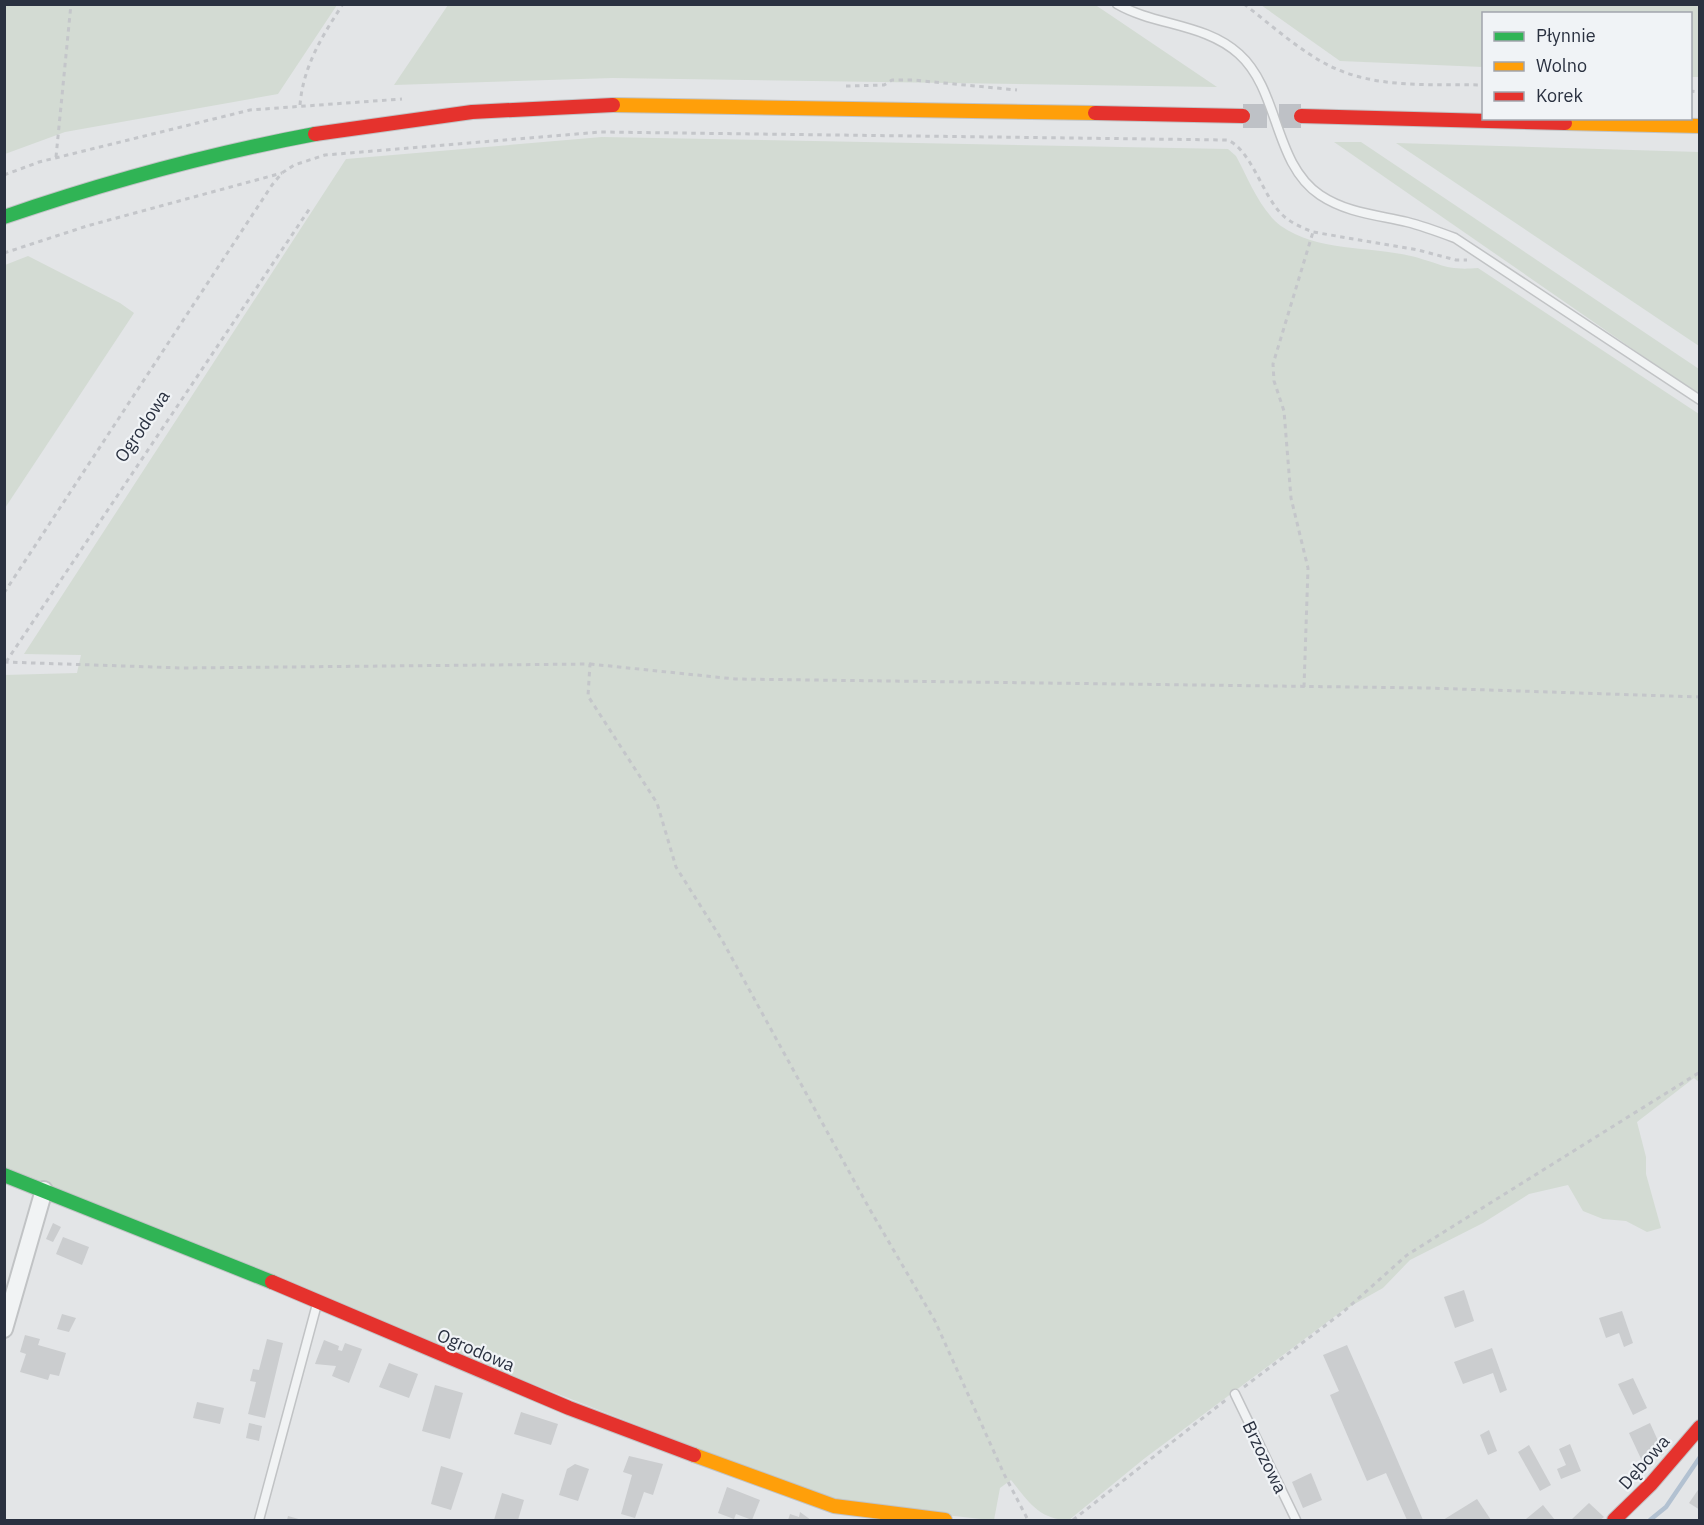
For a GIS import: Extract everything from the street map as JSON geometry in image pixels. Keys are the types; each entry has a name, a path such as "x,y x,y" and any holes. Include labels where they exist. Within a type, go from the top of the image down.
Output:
{"main road":[{"path":"4,217 138,174 238,150 327,133 431,118 538,108 697,104 1243,116"},
{"path":"1300,116 1700,126"},
{"name":"Ogrodowa","path":"4,1175 317,1302 568,1408 834,1506 945,1521"},
{"name":"Dębowa","path":"1614,1521 1651,1484 1700,1427"}],"street":[{"path":"4,1329 45,1190"}],"lane":[{"path":"1117,4 1143,16 1206,34 1239,54 1251,68 1263,89 1297,170 1318,193 1335,204 1361,214 1432,230 1455,238 1700,400"},
{"path":"259,1521 317,1302"},
{"name":"Brzozowa","path":"1234,1394 1296,1521"}],"path":[{"path":"56,158 71,4"},
{"path":"300,105 302,84 318,42 343,4"},
{"path":"1244,4 1327,65 1356,77 1403,83 1482,85"},
{"path":"4,175 56,158 250,110"},
{"path":"4,253 87,226 282,173 310,158 601,132 1227,140 1240,148 1275,207 1292,222 1313,231 1419,250 1456,260 1476,260 1481,255"},
{"path":"4,593 282,173"},
{"name":"Ogrodowa","path":"5,662 310,208"},
{"path":"1304,687 1308,568 1291,498 1284,411 1274,381 1273,364 1313,231"},
{"path":"5,662 183,668 590,664 735,679 1304,687 1700,697"},
{"path":"590,664 588,696 657,803 676,867 722,940 869,1208 935,1321 1004,1474 1028,1521"},
{"path":"1072,1521 1147,1459 1343,1312 1407,1255 1700,1072"}],"shaded area":[{"path":"5,4 337,5 278,94 65,132 5,154"},
{"path":"1094,4 1217,87 613,78 394,85 448,5"},
{"path":"1261,5 1699,5 1699,77 1692,77 1692,12 1482,12 1482,67 1340,61"},
{"path":"602,137 1228,149 1236,156 1267,211 1281,226 1295,234 1327,244 1395,253 1450,267 1478,268 1699,414 1700,1083 1694,1078 1637,1122 1646,1157 1646,1174 1661,1228 1647,1232 1626,1221 1603,1219 1583,1211 1568,1185 1529,1194 1483,1223 1410,1260 1383,1288 1342,1311 1145,1458 1069,1520 1050,1517 1042,1513 1029,1502 1011,1480 1000,1488 994,1520 990,1520 837,1503 5,1178 4,675 77,673 81,655 24,654 346,159"},
{"path":"1334,142 1361,142 1699,369 1699,395"},
{"path":"1396,143 1699,152 1699,346"},
{"path":"28,256 120,303 134,313 5,508 5,265"}],"building":[{"path":"53,1223 61,1227 53,1242 46,1239"},
{"path":"63,1237 89,1247 82,1265 56,1254"},
{"path":"1464,1290 1474,1321 1455,1328 1444,1297"},
{"path":"1622,1311 1633,1343 1624,1347 1619,1333 1606,1338 1599,1318"},
{"path":"62,1314 76,1318 69,1332 57,1329"},
{"path":"25,1335 40,1339 38,1345 66,1353 59,1376 50,1374 48,1380 20,1372 26,1354 20,1352"},
{"path":"267,1339 283,1343 265,1418 248,1414 256,1382 250,1381 253,1369 259,1370"},
{"path":"324,1340 339,1346 338,1350 342,1351 345,1343 362,1349 349,1383 332,1376 336,1366 315,1364"},
{"path":"1347,1345 1423,1520 1407,1520 1386,1473 1367,1481 1330,1395 1339,1391 1323,1355"},
{"path":"1492,1348 1507,1390 1500,1393 1493,1373 1463,1384 1454,1362"},
{"path":"389,1363 418,1374 409,1398 379,1387"},
{"path":"1633,1378 1647,1408 1633,1415 1618,1384"},
{"path":"435,1385 463,1393 450,1439 422,1431"},
{"path":"197,1402 224,1408 220,1424 193,1418"},
{"path":"521,1412 558,1424 551,1445 514,1434"},
{"path":"249,1423 262,1426 259,1441 246,1438"},
{"path":"1650,1423 1664,1454 1643,1463 1629,1433"},
{"path":"1489,1430 1497,1451 1488,1455 1480,1435"},
{"path":"1570,1444 1581,1471 1561,1479 1557,1469 1566,1465 1559,1449"},
{"path":"1529,1445 1551,1485 1540,1491 1518,1452"},
{"path":"629,1456 663,1464 653,1495 644,1492 635,1518 621,1514 632,1475 623,1472"},
{"path":"575,1464 589,1469 578,1501 559,1495 567,1469"},
{"path":"441,1466 463,1473 451,1510 431,1504"},
{"path":"1311,1473 1322,1500 1303,1508 1292,1482"},
{"path":"727,1487 760,1500 752,1520 736,1514 734,1519 718,1513"},
{"path":"1700,1487 1700,1510 1689,1503"},
{"path":"502,1493 524,1500 518,1520 494,1520"},
{"path":"1477,1499 1491,1520 1443,1520"},
{"path":"1589,1503 1604,1517 1600,1520 1571,1520"},
{"path":"1543,1505 1555,1520 1526,1519"},
{"path":"800,1512 811,1520 788,1520 790,1514 799,1517"},
{"path":"288,1516 302,1520 287,1520"}],"waterway":[{"path":"1650,1520 1666,1507 1700,1457"}],"tunnel":[{"path":"1243,116 1301,116"}],"traffic: fast":[{"path":"4,217 158,170 236,150 315,134"},
{"path":"4,1175 272,1282"}],"traffic: slow":[{"path":"613,105 1095,113"},
{"path":"1565,123 1700,126"},
{"path":"694,1455 834,1506 945,1520"}],"traffic: jam":[{"path":"315,134 472,112 613,105"},
{"path":"1095,113 1243,116"},
{"path":"1301,116 1565,123"},
{"path":"272,1282 569,1408 694,1455"},
{"path":"1614,1520 1651,1484 1700,1427"}]}
